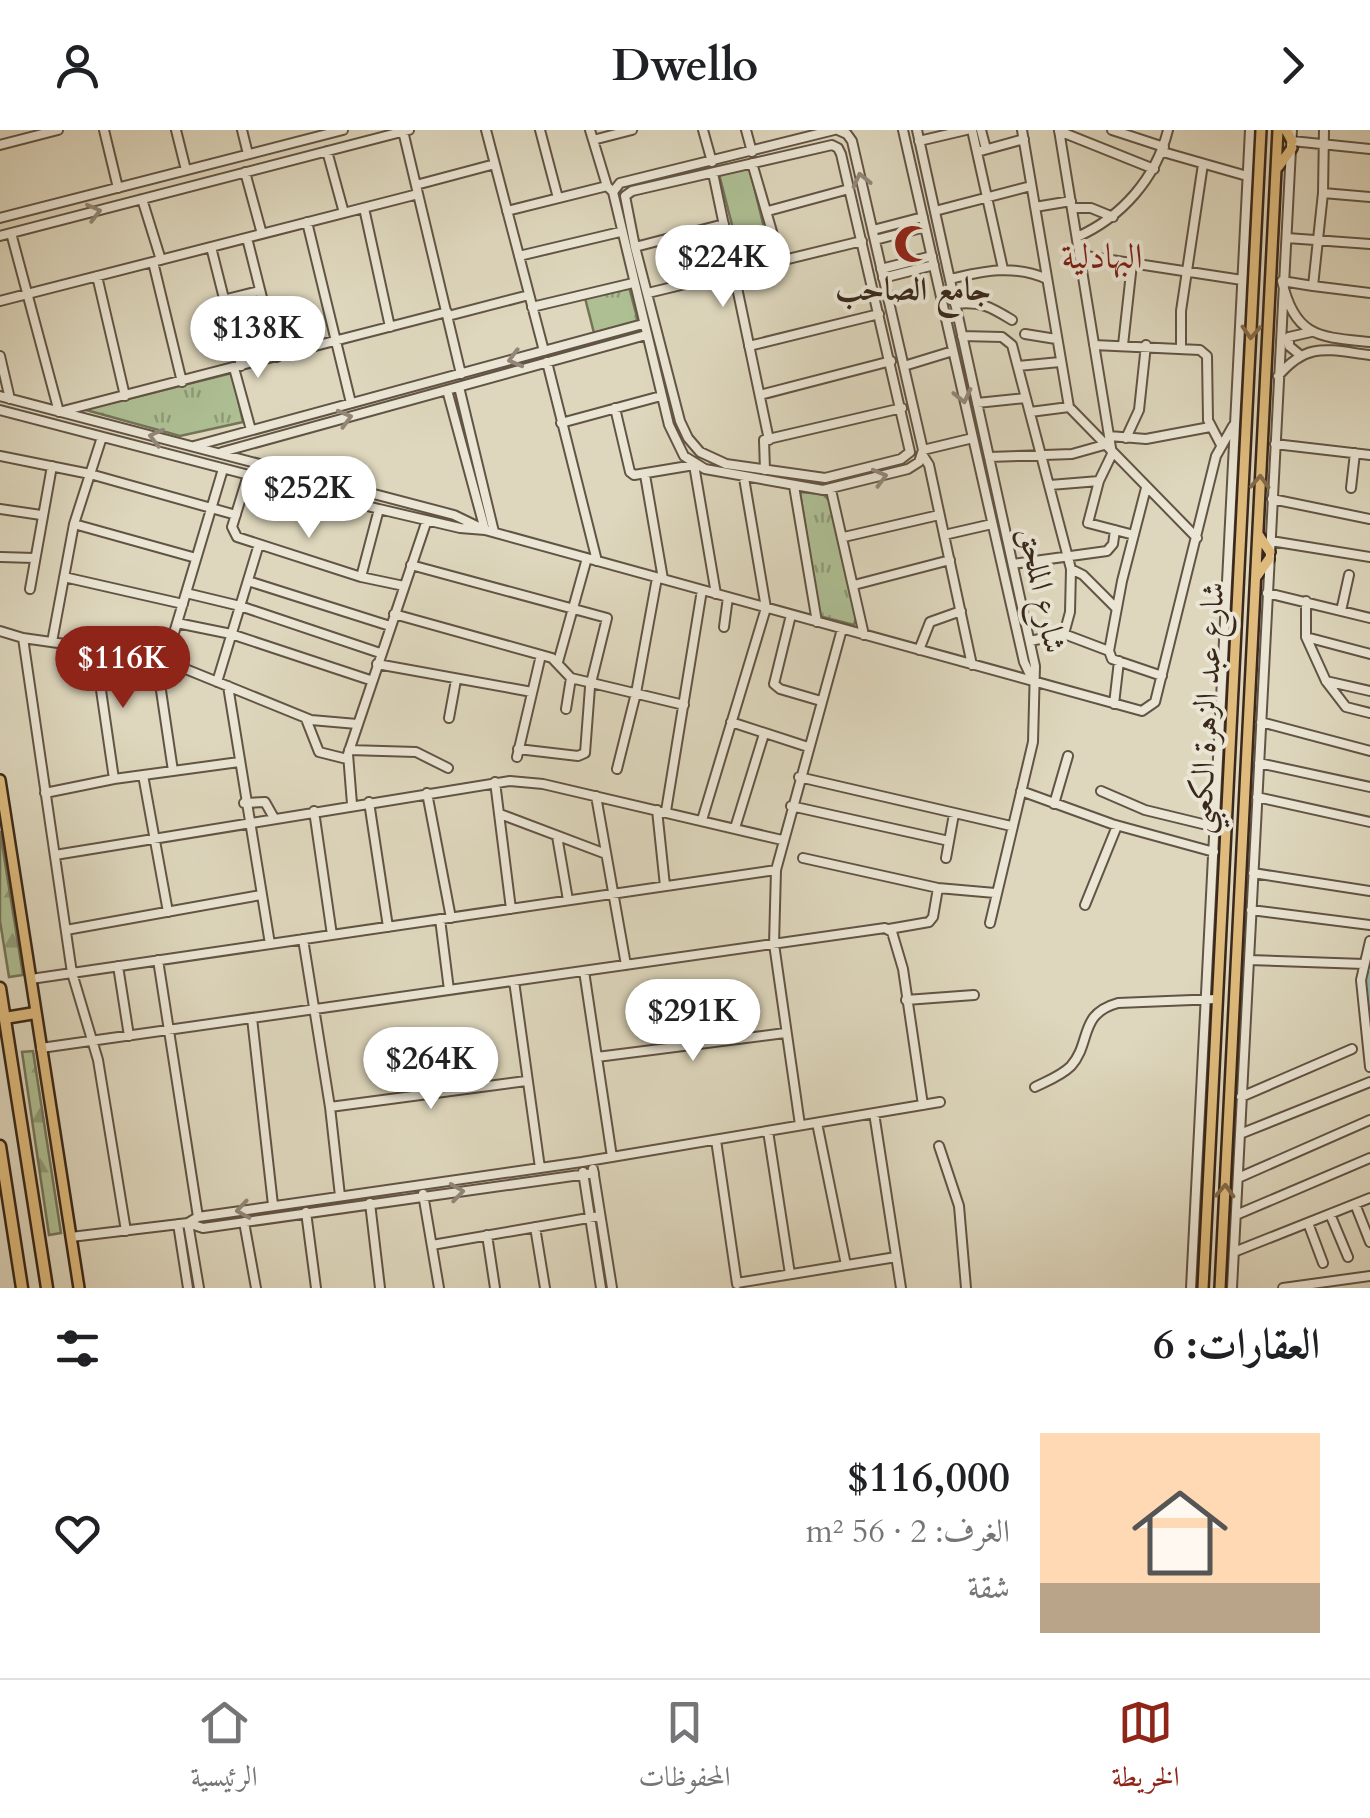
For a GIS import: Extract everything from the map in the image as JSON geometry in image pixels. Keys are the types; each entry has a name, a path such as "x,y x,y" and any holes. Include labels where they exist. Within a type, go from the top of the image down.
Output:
{"highway":[{"path":"0,988 47,1287"},
{"path":"5,1018 35,1013"},
{"path":"0,1146 22,1288"},
{"path":"16,1250 30,1257 40,1246"},
{"path":"22,1288 33,1277 42,1279 47,1287"}],"main road":[{"name":"شارع عبد الزهرة الكعبي","path":"1203,1288 1211,999 1228,768 1261,130"},
{"name":"شارع عبد الزهرة الكعبي","path":"1220,1288 1278,130"},
{"path":"1277,170 1290,137"},
{"path":"1256,578 1270,550 1258,534"},
{"path":"1230,732 1238,738 1248,736"},
{"path":"1228,768 1237,764 1246,768"},
{"path":"0,780 79,1288"}],"street":[{"path":"0,145 58,130"},
{"path":"104,130 118,188"},
{"path":"176,130 186,170"},
{"path":"242,130 248,154"},
{"path":"0,218 342,130"},
{"path":"486,130 544,351"},
{"path":"540,130 558,198"},
{"path":"590,130 610,189 661,396 678,448 694,465 716,594"},
{"path":"593,140 632,130"},
{"path":"703,130 712,162"},
{"path":"746,130 752,152"},
{"name":"شارع الملحق","path":"903,130 1025,666 1034,682"},
{"name":"شارع الملحق","path":"916,130 1036,666 1034,682"},
{"path":"919,141 969,130 981,151"},
{"path":"981,130 987,198 1003,269"},
{"path":"1112,130 1247,176"},
{"path":"1076,237 1113,217 1154,169 1168,130"},
{"path":"1191,1288 1211,999 1215,827 1250,130"},
{"path":"1313,286 1323,192 1324,130"},
{"path":"0,236 406,131 461,374"},
{"path":"507,210 610,189 620,183 842,131"},
{"path":"625,196 684,430 694,446 716,461 824,478 906,457 911,448 838,148 842,131"},
{"path":"842,131 852,142 972,664"},
{"path":"1059,131 1154,169"},
{"path":"1059,131 1107,441 1112,454 1196,538"},
{"path":"981,151 1023,134 1069,406 1107,441"},
{"path":"1232,1288 1290,137 1370,149"},
{"path":"625,196 632,190 832,145 838,148"},
{"path":"327,151 344,213"},
{"path":"752,163 780,259"},
{"path":"0,301 364,208 494,164"},
{"path":"1182,347 1181,310 1203,164"},
{"path":"245,172 262,234"},
{"path":"714,172 769,440"},
{"path":"934,211 1032,186"},
{"path":"610,189 625,196"},
{"path":"768,212 850,189"},
{"path":"1323,192 1370,196"},
{"path":"142,199 182,382"},
{"path":"1035,206 1071,205 1113,217"},
{"path":"364,208 390,327"},
{"path":"307,222 352,403"},
{"path":"874,235 924,222"},
{"path":"635,247 724,224"},
{"path":"519,256 620,232"},
{"path":"11,233 59,412"},
{"path":"247,238 277,356"},
{"path":"1287,238 1370,244"},
{"path":"648,293 862,240"},
{"path":"212,247 251,430"},
{"path":"1080,255 1242,280"},
{"path":"882,273 932,260"},
{"path":"1123,344 1132,264"},
{"path":"950,280 1003,269 1034,273 1046,279"},
{"path":"97,276 125,396"},
{"path":"1282,281 1370,293"},
{"path":"1282,281 1291,307 1311,332 1321,337 1370,342"},
{"path":"532,307 633,283"},
{"path":"224,300 259,291"},
{"path":"59,412 529,295"},
{"path":"942,299 955,305 972,302 999,309 1012,320"},
{"path":"946,317 955,305"},
{"path":"750,346 879,314"},
{"path":"192,446 643,324"},
{"path":"884,332 896,329"},
{"path":"1300,355 1289,346 1288,337 1311,332"},
{"path":"1025,334 1056,339"},
{"path":"218,453 646,335"},
{"path":"962,336 1002,337 1012,345 1071,569 1070,612 1064,634"},
{"path":"1094,345 1200,350 1207,356 1210,427 1221,446"},
{"path":"1126,438 1138,410 1146,346"},
{"path":"904,366 953,350"},
{"path":"1278,376 1300,355 1322,350 1370,355"},
{"path":"0,356 5,397 454,515 489,531"},
{"path":"760,395 891,361"},
{"path":"547,362 592,560 558,662"},
{"path":"1018,366 1060,362"},
{"path":"656,375 668,372"},
{"path":"459,386 489,531"},
{"path":"447,390 489,531"},
{"path":"561,423 661,396"},
{"path":"977,403 1026,398"},
{"path":"1030,412 1069,406"},
{"path":"615,408 634,476 694,465 744,478 831,490 908,469 919,462 923,452"},
{"path":"774,482 764,440 902,408"},
{"path":"0,410 378,509 489,531 1142,711 1152,707 1162,676 1221,446 1233,426"},
{"path":"989,456 1072,454 1107,441 1146,439 1210,427"},
{"path":"235,434 239,447"},
{"path":"52,642 74,524 102,436"},
{"path":"923,452 973,438"},
{"path":"250,444 252,462"},
{"path":"1275,444 1370,455"},
{"path":"1351,488 1355,453"},
{"path":"1112,454 1099,481 1088,522 1134,536"},
{"path":"0,456 90,474 236,515"},
{"path":"30,589 52,466"},
{"path":"174,633 223,469"},
{"path":"616,769 660,578 645,475"},
{"path":"248,476 233,532 362,577 404,586"},
{"path":"702,820 766,608 744,478"},
{"path":"1050,485 1099,481"},
{"path":"794,486 817,622"},
{"path":"1146,488 1108,651 1112,659 1162,676"},
{"path":"831,490 864,635"},
{"path":"1272,499 1370,519"},
{"path":"0,509 41,515"},
{"path":"362,577 378,509"},
{"path":"844,537 940,514"},
{"path":"352,804 348,754 427,520"},
{"path":"74,524 196,558"},
{"path":"944,535 992,524"},
{"path":"1013,564 1107,551 1113,544 1115,530"},
{"path":"217,682 259,544"},
{"path":"1270,550 1370,557"},
{"path":"1,558 34,558"},
{"path":"854,585 950,560"},
{"path":"411,565 603,615 608,620 590,682 583,755 518,753 540,655"},
{"path":"1071,569 1083,575 1116,608"},
{"path":"1341,611 1349,575"},
{"path":"64,577 183,604"},
{"path":"248,581 390,626"},
{"path":"665,886 662,810 702,590"},
{"path":"186,593 240,606 380,652"},
{"path":"1267,593 1370,618"},
{"path":"724,626 728,597"},
{"path":"1306,601 1306,637 1326,681 1346,707 1370,712"},
{"path":"918,650 930,622 960,610"},
{"path":"394,614 540,655 558,662 571,678 684,705"},
{"path":"791,614 774,684 822,701"},
{"path":"178,622 231,634 370,680"},
{"path":"800,1126 774,944 776,870 842,629"},
{"path":"0,631 156,658 305,718 324,724 357,724"},
{"path":"1030,641 1064,634 1108,651"},
{"path":"1306,637 1370,654"},
{"path":"23,638 72,973 98,1060 126,1231"},
{"path":"95,648 114,779"},
{"path":"156,658 173,771"},
{"path":"1114,704 1120,661"},
{"path":"376,664 532,692"},
{"path":"566,709 571,678"},
{"path":"448,718 456,680"},
{"path":"1326,681 1370,692"},
{"path":"990,923 1036,724 1034,682"},
{"path":"228,686 244,803 270,944"},
{"path":"305,718 319,752 410,751 448,768"},
{"path":"731,722 808,747"},
{"path":"1261,722 1370,751"},
{"path":"735,828 764,734"},
{"path":"1054,804 1068,756"},
{"path":"46,792 239,762"},
{"path":"1258,763 1370,787"},
{"path":"142,775 168,912"},
{"path":"800,777 1011,826"},
{"path":"54,855 427,792 527,781 782,840"},
{"path":"496,782 511,909"},
{"path":"1101,790 1145,810 1215,827"},
{"path":"1021,791 1117,826 1214,852"},
{"path":"427,792 451,918"},
{"path":"596,796 626,965"},
{"path":"1257,797 1370,822"},
{"path":"244,803 265,802 274,818"},
{"path":"369,802 388,927"},
{"path":"792,806 949,841"},
{"path":"314,811 332,935"},
{"path":"500,814 606,854"},
{"path":"946,858 954,814"},
{"path":"1085,906 1117,826"},
{"path":"557,836 568,900"},
{"path":"803,858 938,888 995,894"},
{"path":"31,979 776,870"},
{"path":"1253,873 1370,890"},
{"path":"41,1048 889,930 929,922 938,888"},
{"path":"66,930 261,895"},
{"path":"1251,910 1370,925"},
{"path":"440,919 449,990"},
{"path":"889,930 903,968 923,1105"},
{"path":"303,939 340,1196"},
{"path":"1370,941 1361,980 1370,1067"},
{"path":"158,960 198,1216"},
{"path":"1249,960 1364,964"},
{"path":"118,966 128,1036"},
{"path":"584,971 612,1157"},
{"path":"514,981 540,1168"},
{"path":"906,1000 974,995"},
{"path":"1035,1087 1071,1066 1091,1020 1107,1006 1211,999"},
{"path":"252,1018 273,1205"},
{"path":"596,1057 785,1033"},
{"path":"1242,1097 1352,1050"},
{"path":"330,1107 526,1081"},
{"path":"1240,1134 1370,1082"},
{"path":"183,1224 198,1216 587,1162 940,1102"},
{"path":"874,1113 901,1288"},
{"path":"1238,1178 1370,1120"},
{"path":"817,1122 846,1265"},
{"path":"768,1131 790,1274"},
{"path":"716,1140 738,1286 896,1256"},
{"path":"940,1146 959,1206 966,1288"},
{"path":"1236,1215 1370,1158"},
{"path":"587,1162 606,1284"},
{"path":"71,1238 183,1224 199,1228 589,1174"},
{"path":"422,1184 439,1288"},
{"path":"1234,1252 1370,1198"},
{"path":"370,1203 380,1288"},
{"path":"1355,1204 1370,1242"},
{"path":"306,1212 316,1288"},
{"path":"1330,1214 1348,1257"},
{"path":"432,1244 596,1216"},
{"path":"244,1222 256,1288"},
{"path":"1308,1223 1324,1262"},
{"path":"183,1224 188,1288"},
{"path":"183,1224 199,1288"},
{"path":"535,1227 546,1288"},
{"path":"487,1235 495,1288"},
{"path":"1282,1288 1370,1276"}],"green space":[{"path":"749,166 771,256 742,264 719,174"},
{"path":"629,287 638,321 594,333 585,298"},
{"path":"258,297 273,351 244,359 229,305"},
{"path":"232,373 243,422 180,436 86,410 86,406"},
{"path":"800,492 823,494 829,500 856,618 854,625 819,616"},
{"path":"0,831 23,975 9,977 0,921"},
{"path":"33,1051 61,1233 49,1235 22,1052"}],"waterway":[{"path":"1370,975 1370,1013"}],"place":[{"name":"جامع الصاحب","path":"913,244"}],"district":[{"name":"البهادلية","path":"1102,256"}]}
